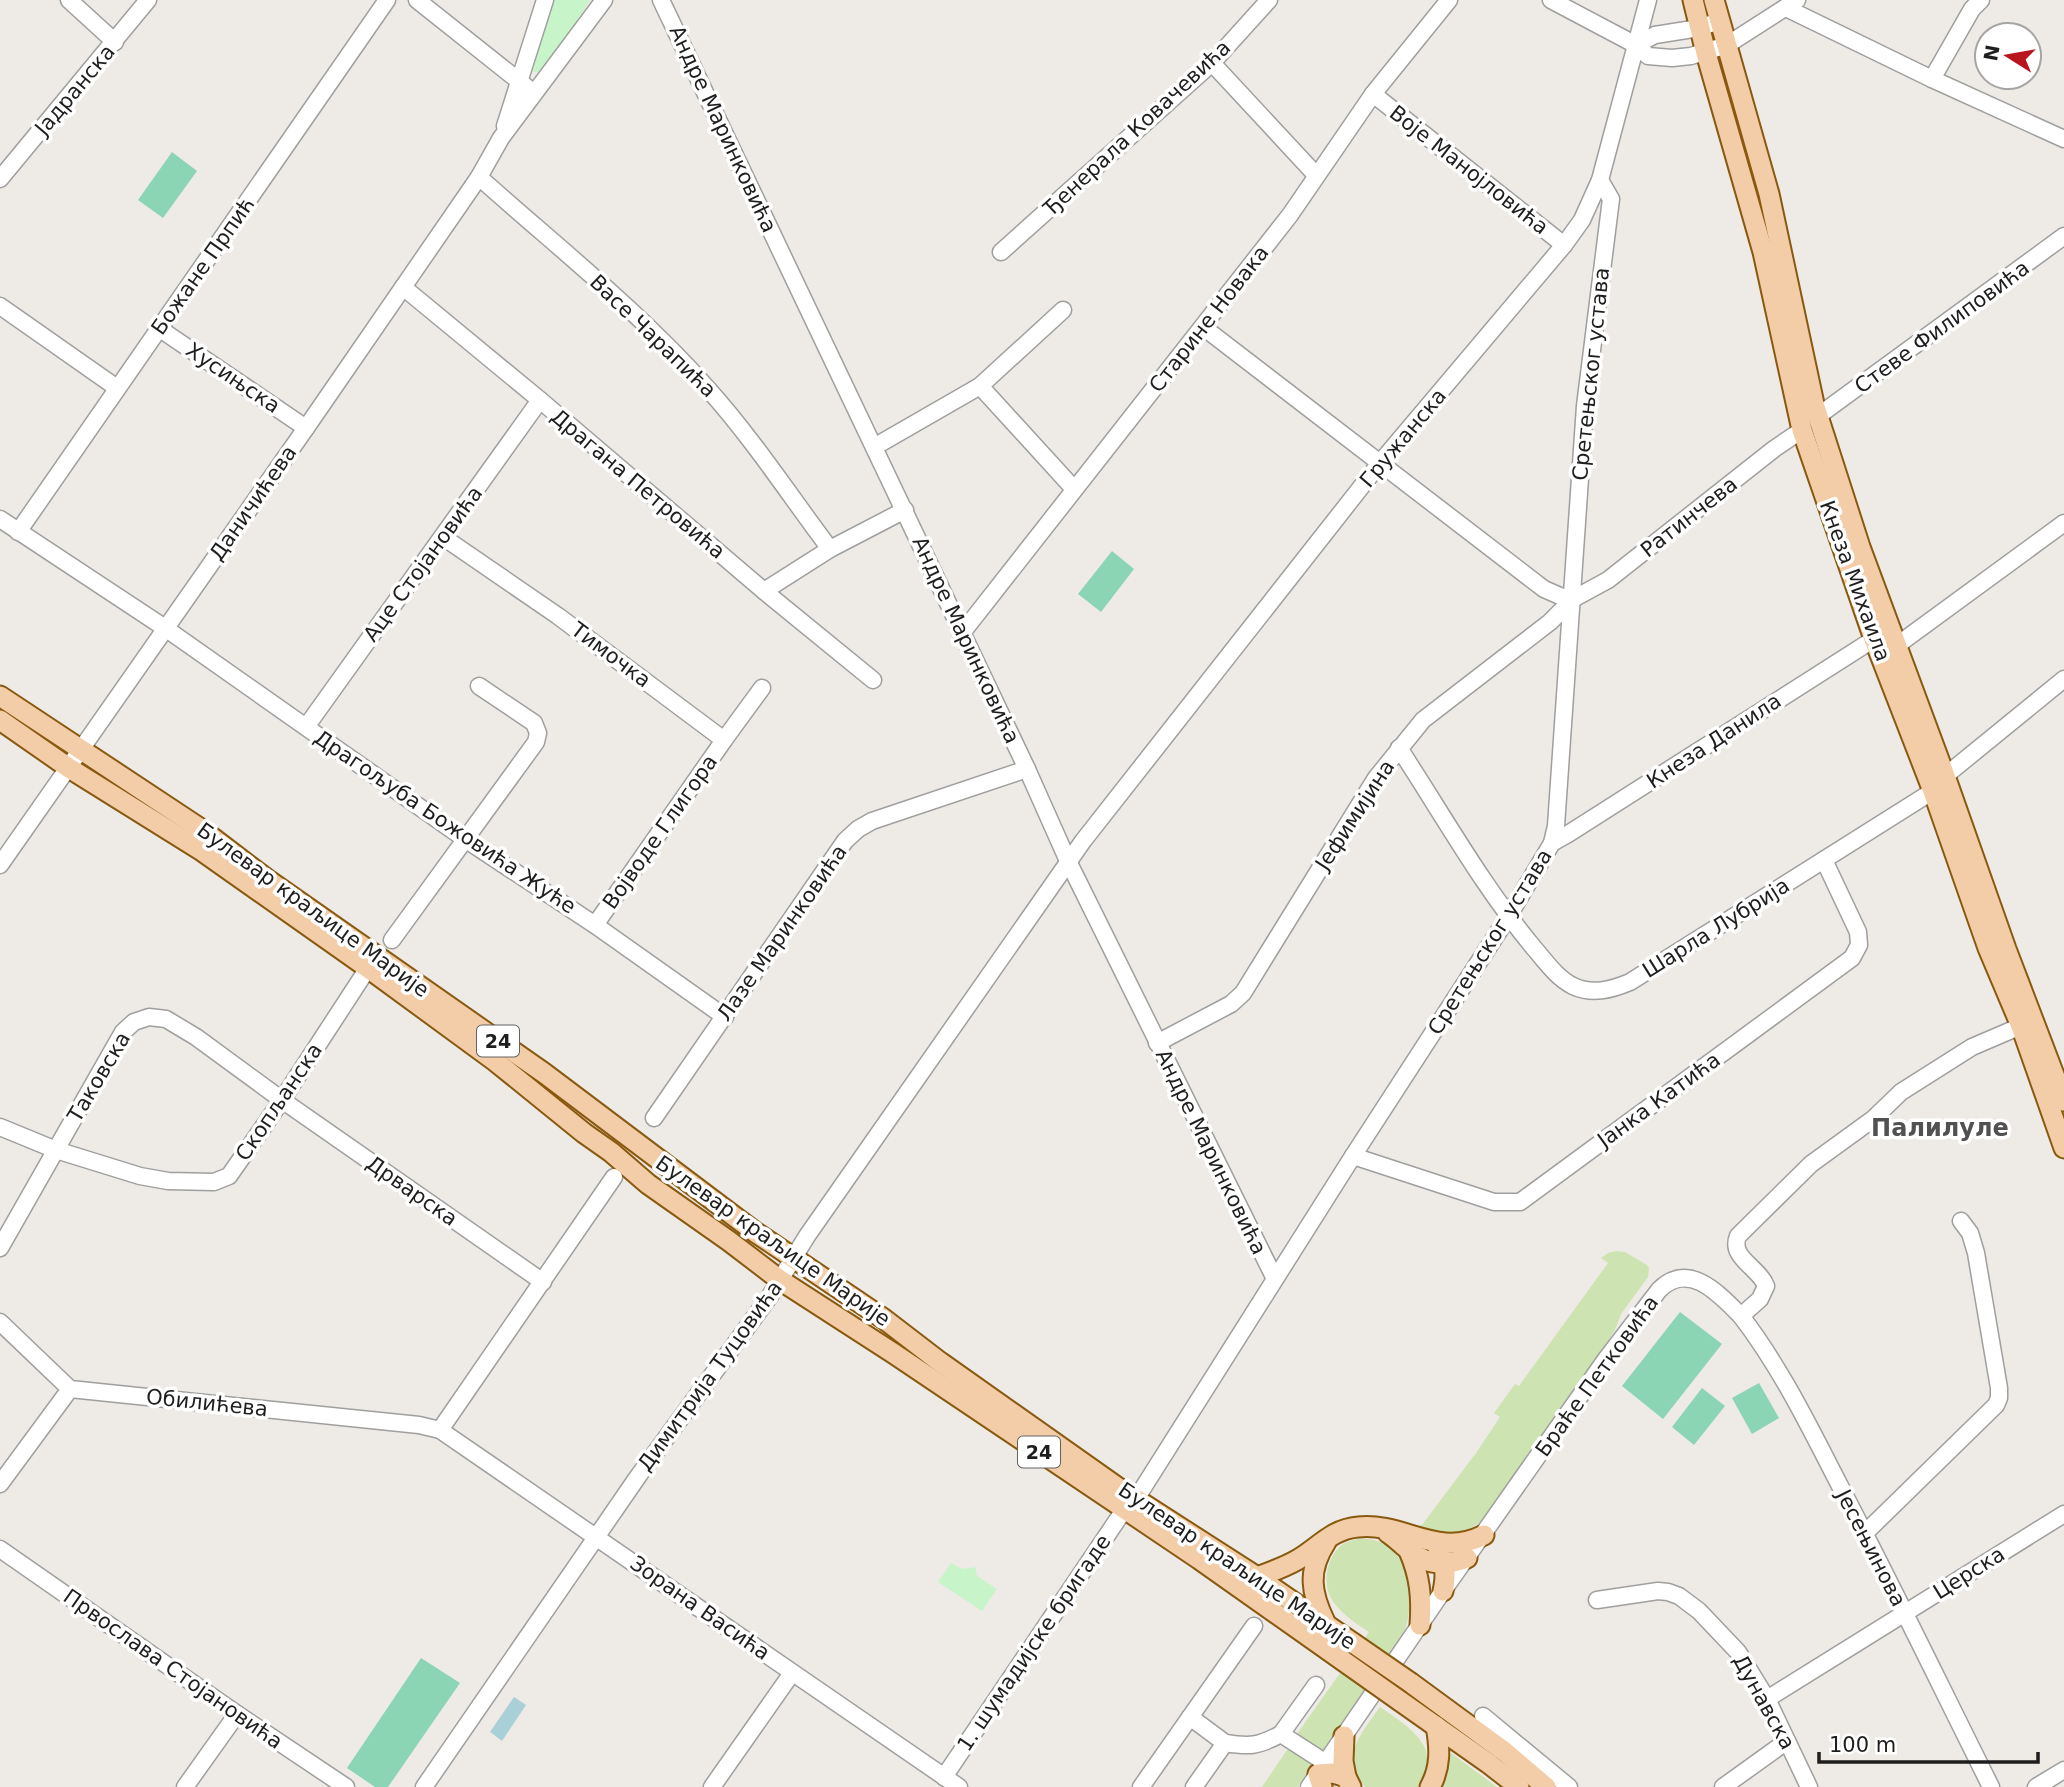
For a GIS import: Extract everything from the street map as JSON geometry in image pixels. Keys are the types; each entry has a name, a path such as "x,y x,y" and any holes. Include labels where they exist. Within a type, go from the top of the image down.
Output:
{"main road":[{"name":"Кнеза Михаила","path":"1693,0 1763,252 1802,430 1874,639 1939,783 2064,1101"},
{"name":"Кнеза Михаила","path":"1714,0 1771,205 1818,415 1860,547 1896,646 1988,948 2063,1138"},
{"name":"Булевар краљице Марије","path":"0,696 201,829 268,880 544,1073 697,1189 884,1319 1259,1600 1519,1787"},
{"name":"Булевар краљице Марије","path":"0,720 69,768 202,850 368,968 495,1061 648,1184 780,1280 1130,1504 1257,1577 1411,1683 1505,1752 1546,1787"},
{"path":"1257,1577 1294,1562 1331,1536 1357,1527 1381,1529 1413,1544 1454,1544 1483,1535"},
{"path":"1326,1623 1315,1600 1313,1580 1317,1560 1331,1536"},
{"path":"1413,1544 1424,1560 1444,1564 1467,1558"},
{"path":"1413,1544 1421,1588 1420,1625"},
{"path":"1443,1591 1446,1578 1444,1564"},
{"path":"1430,1787 1439,1762 1436,1726"},
{"path":"1344,1736 1343,1761 1349,1782"},
{"path":"1319,1778 1333,1773 1349,1782"}],"street":[{"path":"69,0 115,42"},
{"name":"Јадранска","path":"0,179 148,0"},
{"name":"Божане Прпић","path":"18,532 387,0"},
{"path":"417,0 534,93"},
{"name":"Даничићева","path":"501,138 545,0"},
{"name":"Даничићева","path":"0,865 479,177 501,138 604,0"},
{"name":"Андре Маринковића","path":"662,0 905,510 1068,861 1275,1279"},
{"name":"Ђенерала Ковачевића","path":"1002,252 1212,63 1269,0"},
{"name":"Старине Новака","path":"962,633 1290,215 1373,94 1449,0"},
{"path":"1551,0 1636,45 1654,58 1682,57 1727,46 1791,4 1932,79 2064,139"},
{"name":"Гружанска","path":"1068,861 1380,463 1564,245 1581,220 1600,180 1648,0"},
{"path":"1932,79 1972,9 1981,0"},
{"path":"1636,45 1655,35 1699,28 1719,21"},
{"path":"1212,63 1316,175"},
{"name":"Воје Манојловића","path":"1373,94 1564,245"},
{"name":"Васе Чарапића","path":"479,177 651,328 690,369 723,406 830,549"},
{"name":"Сретењског устава","path":"1130,1504 1508,917 1552,842 1556,826 1585,406 1611,199 1600,180"},
{"name":"Стеве Филиповића","path":"1818,415 2064,236"},
{"name":"Драгана Петровића","path":"403,287 873,680"},
{"path":"0,306 117,388"},
{"path":"874,447 980,386 1063,310"},
{"path":"1202,327 1544,589 1573,598"},
{"name":"Хусињска","path":"160,329 306,428"},
{"path":"980,386 1074,489"},
{"name":"Аце Стојановића","path":"306,727 540,400"},
{"name":"Ратинчева","path":"1573,598 1608,580 1802,430"},
{"path":"764,591 830,549 905,510"},
{"name":"Драгољуба Божовића Жуће","path":"0,519 165,628 465,839 595,925 725,1017"},
{"path":"1896,646 2064,523"},
{"name":"Тимочка","path":"443,537 558,616 724,740"},
{"name":"Јефимијина","path":"1157,1043 1231,1004 1247,988 1376,778 1399,748 1432,712 1550,622 1573,598"},
{"name":"Кнеза Данила","path":"1552,842 1874,639"},
{"name":"Шарла Лубрија","path":"1399,748 1508,917 1554,972 1566,982 1580,988 1615,989 1824,860 1939,783 2064,679"},
{"path":"392,940 536,742 538,733 534,723 478,686"},
{"path":"724,740 762,688"},
{"name":"Војводе Глигора","path":"595,925 724,740"},
{"name":"Лазе Маринковића","path":"654,1118 845,841 872,821 1027,769"},
{"name":"Јанка Катића","path":"1353,1156 1494,1202 1520,1202 1853,958 1859,945 1858,932 1824,860"},
{"name":"Димитрија Туцовића","path":"424,1787 597,1536 780,1280 793,1257 1068,861"},
{"name":"Скопљанска","path":"0,1127 55,1150 154,1179 214,1182 229,1176 368,968"},
{"name":"Таковска","path":"0,1248 123,1032 134,1022 149,1017 166,1019 196,1037 282,1100"},
{"path":"1741,1315 1760,1298 1766,1286 1759,1273 1737,1251 1735,1245 1738,1236 1811,1164 1873,1119 1901,1091 1972,1047 2021,1026"},
{"name":"Дрварска","path":"282,1100 543,1282"},
{"path":"440,1430 614,1177"},
{"path":"1865,1533 1996,1405 1999,1388 1976,1253 1970,1233 1961,1221"},
{"name":"Браће Петковића","path":"1319,1778 1344,1736 1443,1591 1606,1359 1652,1299 1667,1283 1685,1279 1713,1288 1741,1315"},
{"name":"Јесењинова","path":"1741,1315 1803,1414 1991,1787"},
{"path":"0,1322 70,1389 0,1484"},
{"name":"Обилићева","path":"70,1389 419,1425 440,1430"},
{"name":"Зорана Васића","path":"440,1430 597,1536 949,1783"},
{"name":"1. шумадијске бригаде","path":"949,1783 1130,1504"},
{"name":"Церска","path":"1767,1699 2064,1514"},
{"name":"Првослава Стојановића","path":"0,1549 346,1787"},
{"name":"Дунавска","path":"1597,1600 1658,1591 1679,1595 1699,1611 1738,1652 1767,1699 1809,1787"},
{"path":"1141,1787 1254,1626"},
{"path":"712,1787 792,1673"},
{"path":"1190,1717 1225,1743 1248,1746 1265,1742 1281,1734 1316,1685"},
{"path":"185,1787 237,1714"},
{"path":"1483,1716 1569,1787"},
{"path":"1281,1734 1319,1778"},
{"path":"1723,1787 1787,1741"},
{"path":"1194,1787 1225,1743"},
{"path":"2036,1787 2064,1770"}],"green space":[{"path":"553,0 590,0 552,55 538,72 533,72 532,67"},
{"path":"172,152 197,171 163,218 138,200"},
{"path":"1112,551 1134,569 1101,612 1078,594"},
{"path":"1616,1251 1625,1252 1647,1265 1648,1277 1621,1314 1615,1330 1599,1355 1483,1520 1464,1531 1448,1535 1409,1529 1422,1525 1476,1453 1500,1417 1494,1413 1515,1384 1519,1386 1608,1263 1601,1258"},
{"path":"1680,1312 1722,1344 1663,1419 1622,1386"},
{"path":"1759,1383 1779,1418 1752,1434 1732,1398"},
{"path":"1702,1388 1725,1406 1694,1445 1672,1427"},
{"path":"1359,1538 1386,1545 1396,1554 1407,1576 1409,1614 1402,1639 1322,1752 1297,1734 1369,1632 1339,1608 1331,1597 1327,1581 1329,1565 1337,1550 1343,1544"},
{"path":"951,1563 962,1569 975,1567 977,1576 997,1589 982,1611 938,1582"},
{"path":"421,1658 460,1683 388,1787 375,1787 347,1768"},
{"path":"1380,1707 1412,1731 1425,1750 1428,1761 1418,1787 1365,1787 1357,1776 1353,1766 1356,1746"},
{"path":"1289,1747 1313,1764 1298,1787 1262,1787"},
{"path":"1451,1753 1497,1787 1440,1787"}],"water":[{"path":"514,1697 526,1705 502,1741 490,1732"}],"district":[{"name":"Палилуле","path":"1940,1128"}]}
